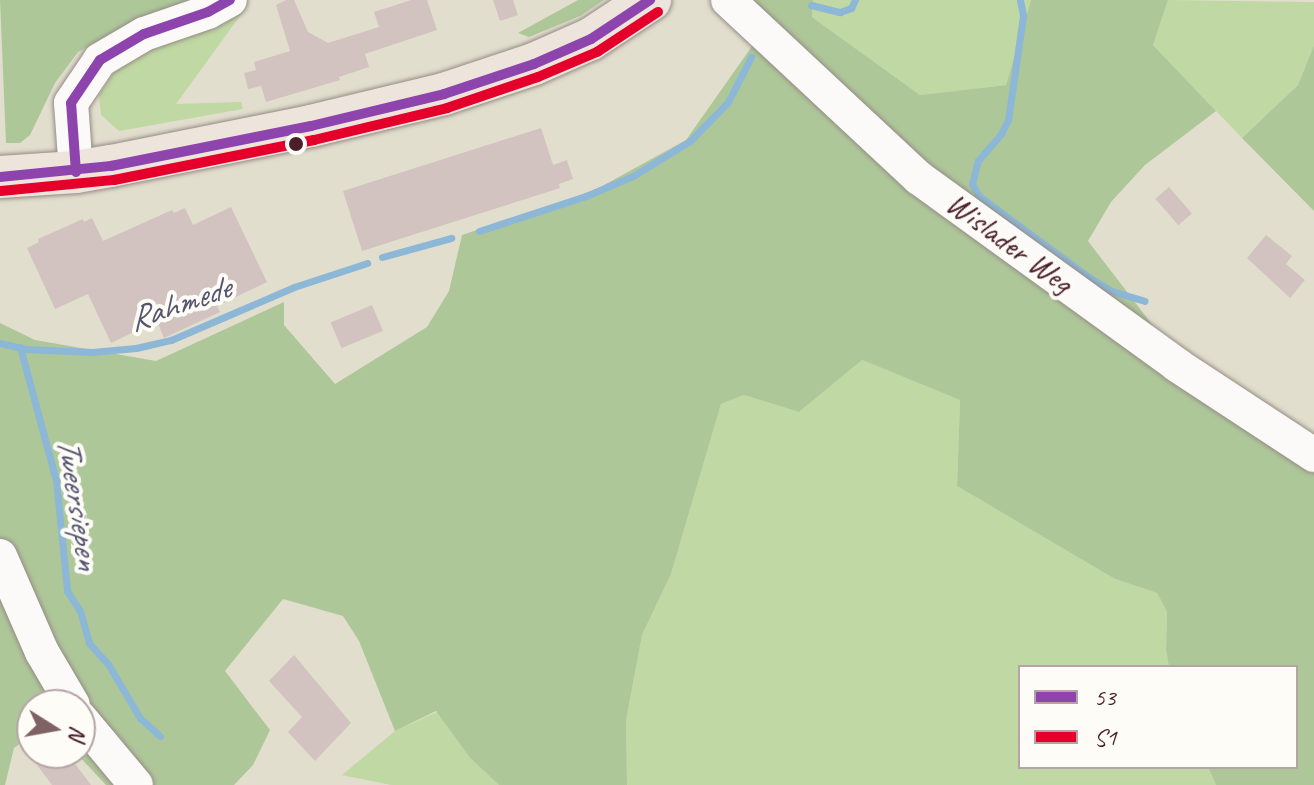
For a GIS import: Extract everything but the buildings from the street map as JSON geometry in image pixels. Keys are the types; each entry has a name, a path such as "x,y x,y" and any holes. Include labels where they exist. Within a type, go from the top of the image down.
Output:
{"main road":[{"path":"0,177 76,172 311,126 444,94 502,76 591,39 650,0"}],"street":[{"path":"76,172 71,103 100,60 144,34 208,12 230,0"},
{"name":"Wislader Weg","path":"728,0 919,178 1177,365 1314,455"},
{"path":"0,556 42,652 64,689"},
{"path":"96,737 136,785"}],"green space":[{"path":"0,0 197,0 119,29 78,52 55,83 30,135 20,143 6,143"},
{"path":"578,0 604,0 580,16 529,37 518,33"},
{"path":"749,0 813,0 812,17 920,95 1006,85 1031,0 1168,0 1153,45 1216,111 1145,165 1111,202 1088,241 1180,361 981,214"},
{"path":"813,0 1031,0 1006,85 920,95 812,17"},
{"path":"1168,0 1314,2 1314,45 1298,85 1242,138 1153,45"},
{"path":"245,9 176,104 241,102 243,109 119,131 101,115 99,95 115,71 151,49 213,26"},
{"path":"755,42 1314,464 1314,785 1216,785 1209,769 1298,769 1298,665 1169,665 1167,612 1157,593 1115,579 957,486 960,400 862,360 799,412 744,395 721,404 671,574 642,635 626,721 627,785 499,785 470,758 436,711 395,731 359,641 343,616 283,599 225,671 270,730 253,765 234,785 106,785 91,769 96,769 96,689 16,689 16,747 5,785 0,785 0,323 35,340 156,361 284,302 284,325 335,384 427,327 449,291 462,235 595,190 686,140"},
{"path":"1314,45 1314,211 1242,138 1298,85"},
{"path":"862,360 960,400 957,486 1115,579 1157,593 1167,612 1169,665 1018,665 1018,769 1209,769 1216,785 627,785 626,721 642,635 671,574 721,404 744,395 799,412"},
{"path":"437,712 470,758 499,785 391,785 342,775 395,731"}],"waterway":[{"path":"811,5 840,12 851,8 855,0"},
{"path":"1020,0 1023,16 1008,120 1001,134 978,160 972,184 979,196 1090,278 1112,291 1144,301"},
{"name":"Rahmede","path":"479,231 586,196 633,176 690,141 728,102 751,57"},
{"name":"Rahmede","path":"382,257 451,238"},
{"name":"Rahmede","path":"0,343 26,349 92,352 136,348 171,340 294,287 367,263"},
{"name":"Tweersiepen","path":"20,347 56,480 67,591 80,611 89,643 108,664 140,718 160,736"}],"transit line":[{"name":"53","path":"76,172 71,103 100,60 144,34 208,12 230,0"},
{"name":"53","path":"0,177 111,166 311,126 444,94 534,64 591,39 650,0"},
{"name":"S1","path":"1,191 114,180 314,140 447,108 538,77 597,52 658,12"}]}
